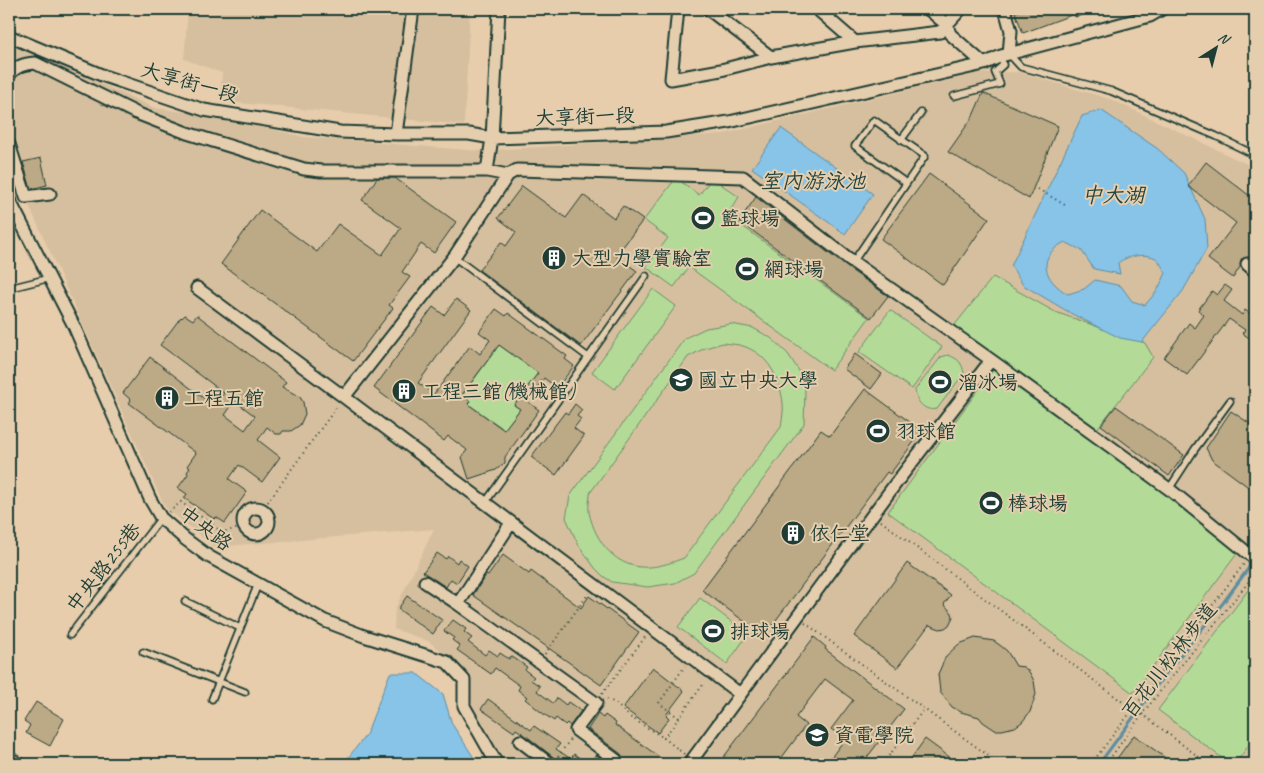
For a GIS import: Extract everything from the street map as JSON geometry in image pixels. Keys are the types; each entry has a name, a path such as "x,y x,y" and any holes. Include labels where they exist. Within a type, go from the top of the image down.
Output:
{"street":[{"path":"396,134 413,9"},
{"path":"487,171 492,138 499,9"},
{"path":"678,9 671,78 721,70 771,57 856,42 940,32 960,9"},
{"path":"708,9 771,57"},
{"path":"817,9 856,42"},
{"path":"928,9 947,25 950,34 984,64"},
{"path":"1004,9 1011,31 1005,55"},
{"name":"大享街一段","path":"9,36 104,76 204,110 340,132 469,134 492,138 666,132 728,122 984,64 1005,55 1150,16 1162,9"},
{"path":"9,75 15,68 35,63 136,113 188,133 304,169 321,171 487,171 508,175"},
{"path":"9,144 26,198 50,194"},
{"path":"343,399 454,257 508,175 517,170 743,177 853,262 1169,489 1254,555"},
{"name":"中央路","path":"9,196 74,326 150,499 161,518 208,556 325,622 447,662 464,680 464,706 498,764"},
{"path":"197,288 740,694"},
{"path":"690,762 991,360"},
{"path":"254,508 262,510 268,519 265,530 254,534 244,527 243,519 246,512 254,508"},
{"path":"458,604 511,523"},
{"path":"425,582 596,703 576,730 616,760"},
{"path":"520,741 554,761"}],"lane":[{"path":"954,96 959,93 1000,84 995,72 1003,65 1005,55 1021,67 1111,91 1216,136 1255,155"},
{"path":"901,140 920,113"},
{"path":"853,262 906,183 924,156 874,120 855,146 906,183"},
{"path":"454,257 588,357"},
{"path":"485,503 646,276"},
{"path":"9,291 14,287 50,278"},
{"path":"1169,489 1194,449 1230,401"},
{"name":"中央路255巷","path":"70,635 161,518"},
{"path":"212,699 258,584"},
{"path":"185,601 240,628"},
{"path":"143,652 245,692"},
{"path":"9,754 19,761 29,764"}],"path":[{"path":"1038,189 1065,205"},
{"path":"262,510 343,399"},
{"path":"161,518 181,502 222,532 244,527"},
{"path":"874,515 1208,764"},
{"path":"1091,764 1254,555"},
{"name":"百花川松林步道","path":"1106,764 1142,714 1255,574"},
{"path":"539,663 594,585"},
{"path":"798,617 1000,764"},
{"path":"652,628 601,696 615,703 630,718 664,738 690,762"},
{"path":"679,718 659,703 691,657"},
{"path":"664,738 712,673"},
{"path":"883,764 924,709"},
{"path":"554,761 576,730"},
{"path":"1248,764 1255,755"}],"shaded area":[{"path":"188,9 470,9 464,125 220,101 222,73 184,59"},
{"name":"國立中央大學","path":"9,42 155,108 221,117 304,137 481,151 723,134 979,73 1019,72 1113,100 1255,168 1255,764 502,764 484,735 456,662 428,641 394,629 395,609 434,529 214,547 165,507 9,161"}],"green space":[{"path":"676,178 699,195 712,178 739,197 727,215 869,318 831,370 689,267 674,287 646,267 668,238 644,220"},
{"path":"993,277 1055,312 1145,343 1153,357 1093,434 950,331"},
{"path":"653,289 676,306 615,389 592,372"},
{"path":"890,310 942,347 912,389 859,352"},
{"path":"731,324 753,328 771,338 788,354 799,371 805,390 804,424 694,573 675,583 648,587 612,582 595,568 578,544 566,518 570,496 685,338 706,328","holes":["723,343 741,345 752,350 766,361 771,368 776,376 783,403 781,427 684,558 650,567 638,567 627,564 609,552 596,534 589,512 590,493 688,357 705,348"]},
{"path":"499,345 538,373 514,405 520,409 501,435 501,427 468,404 470,401 466,398 459,400"},
{"name":"溜冰場","path":"948,355 959,362 964,373 937,409 929,409 919,402 915,390 941,357"},
{"path":"996,366 1242,547 1133,693 888,512"},
{"path":"1255,581 1255,737 1235,764 1230,764 1158,710"},
{"name":"排球場","path":"700,598 748,634 727,664 678,627"}],"water":[{"name":"中大湖","path":"1101,110 1158,149 1184,173 1205,219 1207,248 1183,291 1142,342 1120,338 1072,314 1023,285 1011,266 1082,116","holes":["1065,242 1081,250 1094,269 1120,274 1118,263 1131,257 1142,255 1157,259 1166,273 1157,291 1145,305 1132,301 1121,286 1095,280 1084,289 1068,294 1053,282 1048,275 1047,261 1050,254"]},
{"name":"室內游泳池","path":"781,128 873,194 845,234 752,168"},
{"path":"390,673 416,673 443,694 452,724 478,764 343,764 366,735"}],"building":[{"path":"1025,9 1097,9 1097,11 1075,17 1074,14 1023,33 1015,12"},
{"path":"983,93 1058,126 1029,199 948,152 972,118"},
{"path":"41,158 47,185 31,189 23,162"},
{"path":"1206,162 1255,200 1255,248 1249,257 1241,259 1240,267 1233,278 1208,259 1236,223 1188,186"},
{"path":"929,174 989,218 943,285 881,239"},
{"path":"377,178 395,178 456,222 434,253 421,244 402,272 410,277 389,305 393,308 353,361 221,264 260,210 317,252 338,224 382,255 401,228 362,200"},
{"name":"大型力學實驗室","path":"522,186 566,218 583,195 614,218 623,206 643,220 616,256 637,271 581,346 479,270 501,242 506,246 516,232 498,218"},
{"path":"756,197 848,268 888,296 871,318 739,221"},
{"path":"1225,285 1232,290 1224,301 1242,315 1245,310 1255,317 1255,342 1242,333 1245,330 1229,319 1187,375 1164,358 1189,323 1195,328 1204,315 1198,310 1212,291 1217,295"},
{"name":"工程三館(機械館)","path":"456,299 471,310 418,383 434,394 470,346 480,354 490,340 479,332 496,309 506,316 508,313 567,356 565,359 574,366 557,388 544,378 527,401 539,410 505,457 505,463 496,470 469,479 462,457 467,450 448,436 444,441 374,388 433,307 444,315","holes":["499,345 538,373 514,405 520,409 504,430 468,404 470,401 462,395"]},
{"name":"工程五館","path":"185,315 193,320 197,315 286,382 282,387 300,397 303,402 305,414 300,425 291,431 283,431 281,434 276,434 267,427 258,440 280,457 262,482 239,465 229,479 247,492 225,523 216,517 214,519 184,498 187,494 178,488 188,474 187,472 190,468 187,466 196,453 129,403 131,400 123,393 150,357 214,406 224,393 160,345","holes":["235,401 255,416 245,430 225,415"]},
{"path":"855,354 882,374 871,389 844,369"},
{"name":"依仁堂","path":"865,389 922,431 890,474 887,472 764,636 702,590 821,430 830,436"},
{"path":"575,404 582,410 577,416 581,419 574,428 584,436 556,475 531,457 565,412 568,414"},
{"path":"1116,406 1184,455 1169,476 1101,425"},
{"path":"1231,411 1255,427 1255,492 1212,460 1206,448"},
{"path":"437,553 446,559 448,556 457,563 459,559 468,566 457,583 451,579 446,587 423,572"},
{"path":"503,555 529,574 531,571 581,608 589,596 639,632 601,685 473,595 486,575 488,576"},
{"path":"907,563 951,595 944,604 953,617 945,628 940,629 929,625 897,668 854,636"},
{"path":"407,596 442,620 433,634 398,609"},
{"path":"453,620 466,629 464,632 472,638 468,642 485,655 489,650 498,656 500,653 509,659 511,656 527,667 525,670 534,677 531,680 540,686 537,691 553,703 557,698 566,705 568,702 581,711 570,726 567,723 565,725 556,718 554,721 541,712 525,699 527,697 518,690 520,686 495,668 491,674 457,650 460,646 452,640 454,638 444,631"},
{"path":"814,637 826,647 825,649 904,709 862,764 826,764 845,739 831,729 853,700 825,679 796,717 806,725 777,764 731,764 723,758"},
{"path":"975,638 994,641 1001,646 1007,651 1016,666 1024,667 1034,681 1036,694 1030,712 1015,727 995,730 979,717 961,712 952,707 940,692 938,674 946,656 959,644"},
{"path":"653,667 684,691 666,715 669,718 658,733 623,708"},
{"path":"488,699 531,730 534,726 560,744 556,749 571,759 574,754 588,764 562,764 525,735 516,729 514,732 481,709"},
{"path":"36,702 64,719 50,746 26,733 30,725 24,721"},
{"path":"598,714 603,718 605,715 616,723 615,725 669,764 622,764 621,754 588,729"},
{"path":"1134,735 1174,764 1113,764"},
{"path":"925,739 959,764 907,764"},
{"path":"596,755 609,764 589,764"}],"waterway":[{"path":"1099,764 1166,673 1223,603 1253,562"}],"place":[{"name":"籃球場","path":"703,218"},
{"name":"大型力學實驗室","path":"554,258"},
{"name":"網球場","path":"747,269"},
{"name":"國立中央大學","path":"681,380"},
{"name":"溜冰場","path":"940,382"},
{"name":"工程三館(機械館)","path":"404,391"},
{"name":"工程五館","path":"167,398"},
{"name":"羽球館","path":"878,431"},
{"name":"棒球場","path":"991,503"},
{"name":"依仁堂","path":"793,533"},
{"name":"排球場","path":"713,631"},
{"name":"資電學院","path":"817,735"}]}
